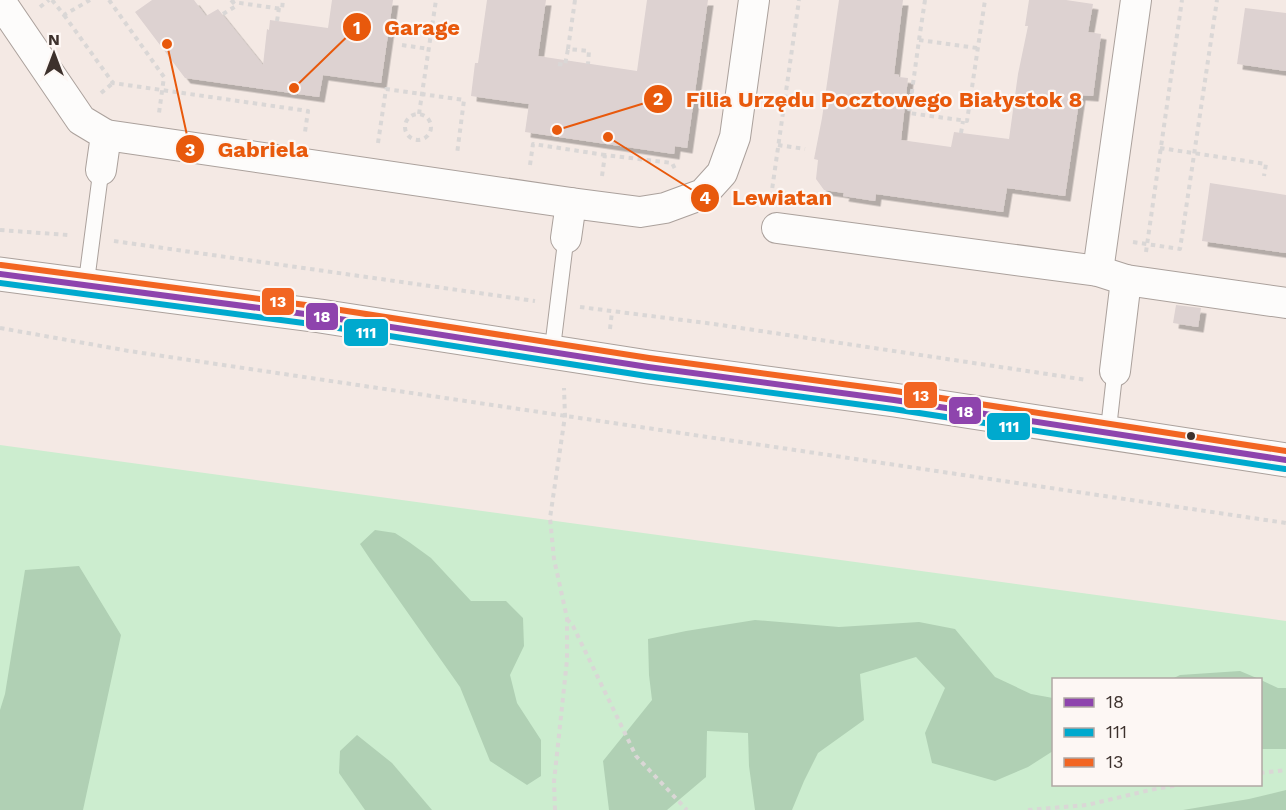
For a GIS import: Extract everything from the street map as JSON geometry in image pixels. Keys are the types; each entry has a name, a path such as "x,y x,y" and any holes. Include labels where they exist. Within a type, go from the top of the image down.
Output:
{"street":[{"path":"0,1 81,120 106,135 640,212 665,208 703,194 722,173 735,137 754,0"},
{"path":"1098,271 1136,0"},
{"path":"101,170 106,135"},
{"path":"566,238 571,203"},
{"path":"777,228 1098,271 1134,282 1286,303"},
{"path":"0,274 320,316 648,367 894,400 1286,460"},
{"path":"1106,376 1134,282"}],"lane":[{"path":"86,285 101,170"},
{"path":"552,352 566,238"},
{"path":"1106,376 1108,433"}],"path":[{"path":"52,0 113,83 308,111 306,122"},
{"path":"64,15 90,0"},
{"path":"110,0 164,77 160,102"},
{"path":"232,1 282,9 283,0"},
{"path":"419,114 436,0"},
{"path":"558,64 565,65 575,0"},
{"path":"771,199 776,144 799,0"},
{"path":"925,0 919,16 919,40 910,87 909,113 966,121 984,0"},
{"path":"1134,282 1147,244 1182,0"},
{"path":"1102,238 1180,249 1217,0"},
{"path":"223,14 236,6 232,1"},
{"path":"277,21 279,8"},
{"path":"919,40 977,48"},
{"path":"402,45 429,49"},
{"path":"568,49 590,51 588,64"},
{"path":"377,151 386,89 464,100 456,163"},
{"path":"419,114 427,118 431,125 429,134 423,140 418,141 407,135 404,127 405,122 411,116 419,114"},
{"path":"961,133 963,120"},
{"path":"531,156 533,144 605,155"},
{"path":"776,144 805,149"},
{"path":"1160,148 1266,164 1264,176"},
{"path":"0,230 78,236"},
{"path":"110,240 544,302"},
{"path":"575,306 1106,376"},
{"path":"609,335 612,312"},
{"path":"0,328 129,351 1286,523"},
{"path":"552,352 564,389 565,416 550,518 554,559 567,618 567,660 554,782 555,810"},
{"path":"567,618 636,756 682,808 687,810"},
{"path":"1262,772 1286,770"},
{"path":"1028,810 1087,807 1173,786"}],"green space":[{"path":"0,445 1286,621 1286,810 0,810"},
{"path":"375,530 395,533 431,558 471,601 506,601 523,618 524,646 510,675 517,703 541,740 541,776 527,785 490,761 460,687 360,544"},
{"path":"79,566 121,635 83,810 0,810 0,710 5,694 25,570"},
{"path":"755,620 839,627 919,622 955,629 995,677 1031,694 1052,698 1052,752 1028,767 995,781 932,763 925,733 945,688 916,657 860,674 864,720 818,753 792,810 755,810 749,766 748,733 707,731 706,777 667,810 609,810 603,761 652,700 648,639"},
{"path":"1240,671 1257,678 1174,678 1180,675"},
{"path":"1262,680 1278,688 1286,688 1286,749 1262,749"},
{"path":"357,735 392,763 432,810 365,810 339,773 340,751"},
{"path":"1286,790 1286,810 1183,810 1249,799"}],"building":[{"path":"152,0 194,0 206,16 218,9 263,65 270,20 328,28 332,0 393,0 381,83 323,75 319,97 185,78 135,12"},
{"path":"487,0 546,0 538,56 637,71 647,0 708,0 687,148 675,146 674,154 525,132 529,104 471,96"},
{"path":"839,0 903,0 894,74 908,78 901,140 951,147 954,132 1009,139 1018,74 1028,26 1025,26 1029,0 1066,0 1093,4 1088,32 1101,34 1093,96 1080,95 1065,196 1007,188 1003,212 876,194 875,201 843,196 844,193 824,190 816,179 818,160 814,159"},
{"path":"1245,8 1286,13 1286,71 1237,64"},
{"path":"1210,183 1286,195 1286,253 1202,241"},
{"path":"1176,305 1201,308 1198,327 1173,323"}],"transit line":[{"name":"13","path":"1,265 321,307 649,358 895,391 1286,451"},
{"name":"18","path":"0,274 320,316 648,367 894,400 1286,460"},
{"name":"111","path":"0,283 319,325 647,376 893,409 1285,469"}],"place":[{"name":"Gabriela","path":"167,44"},
{"name":"Garage","path":"294,88"},
{"name":"Filia Urzędu Pocztowego Białystok 8","path":"557,130"},
{"name":"Lewiatan","path":"608,137"}]}
